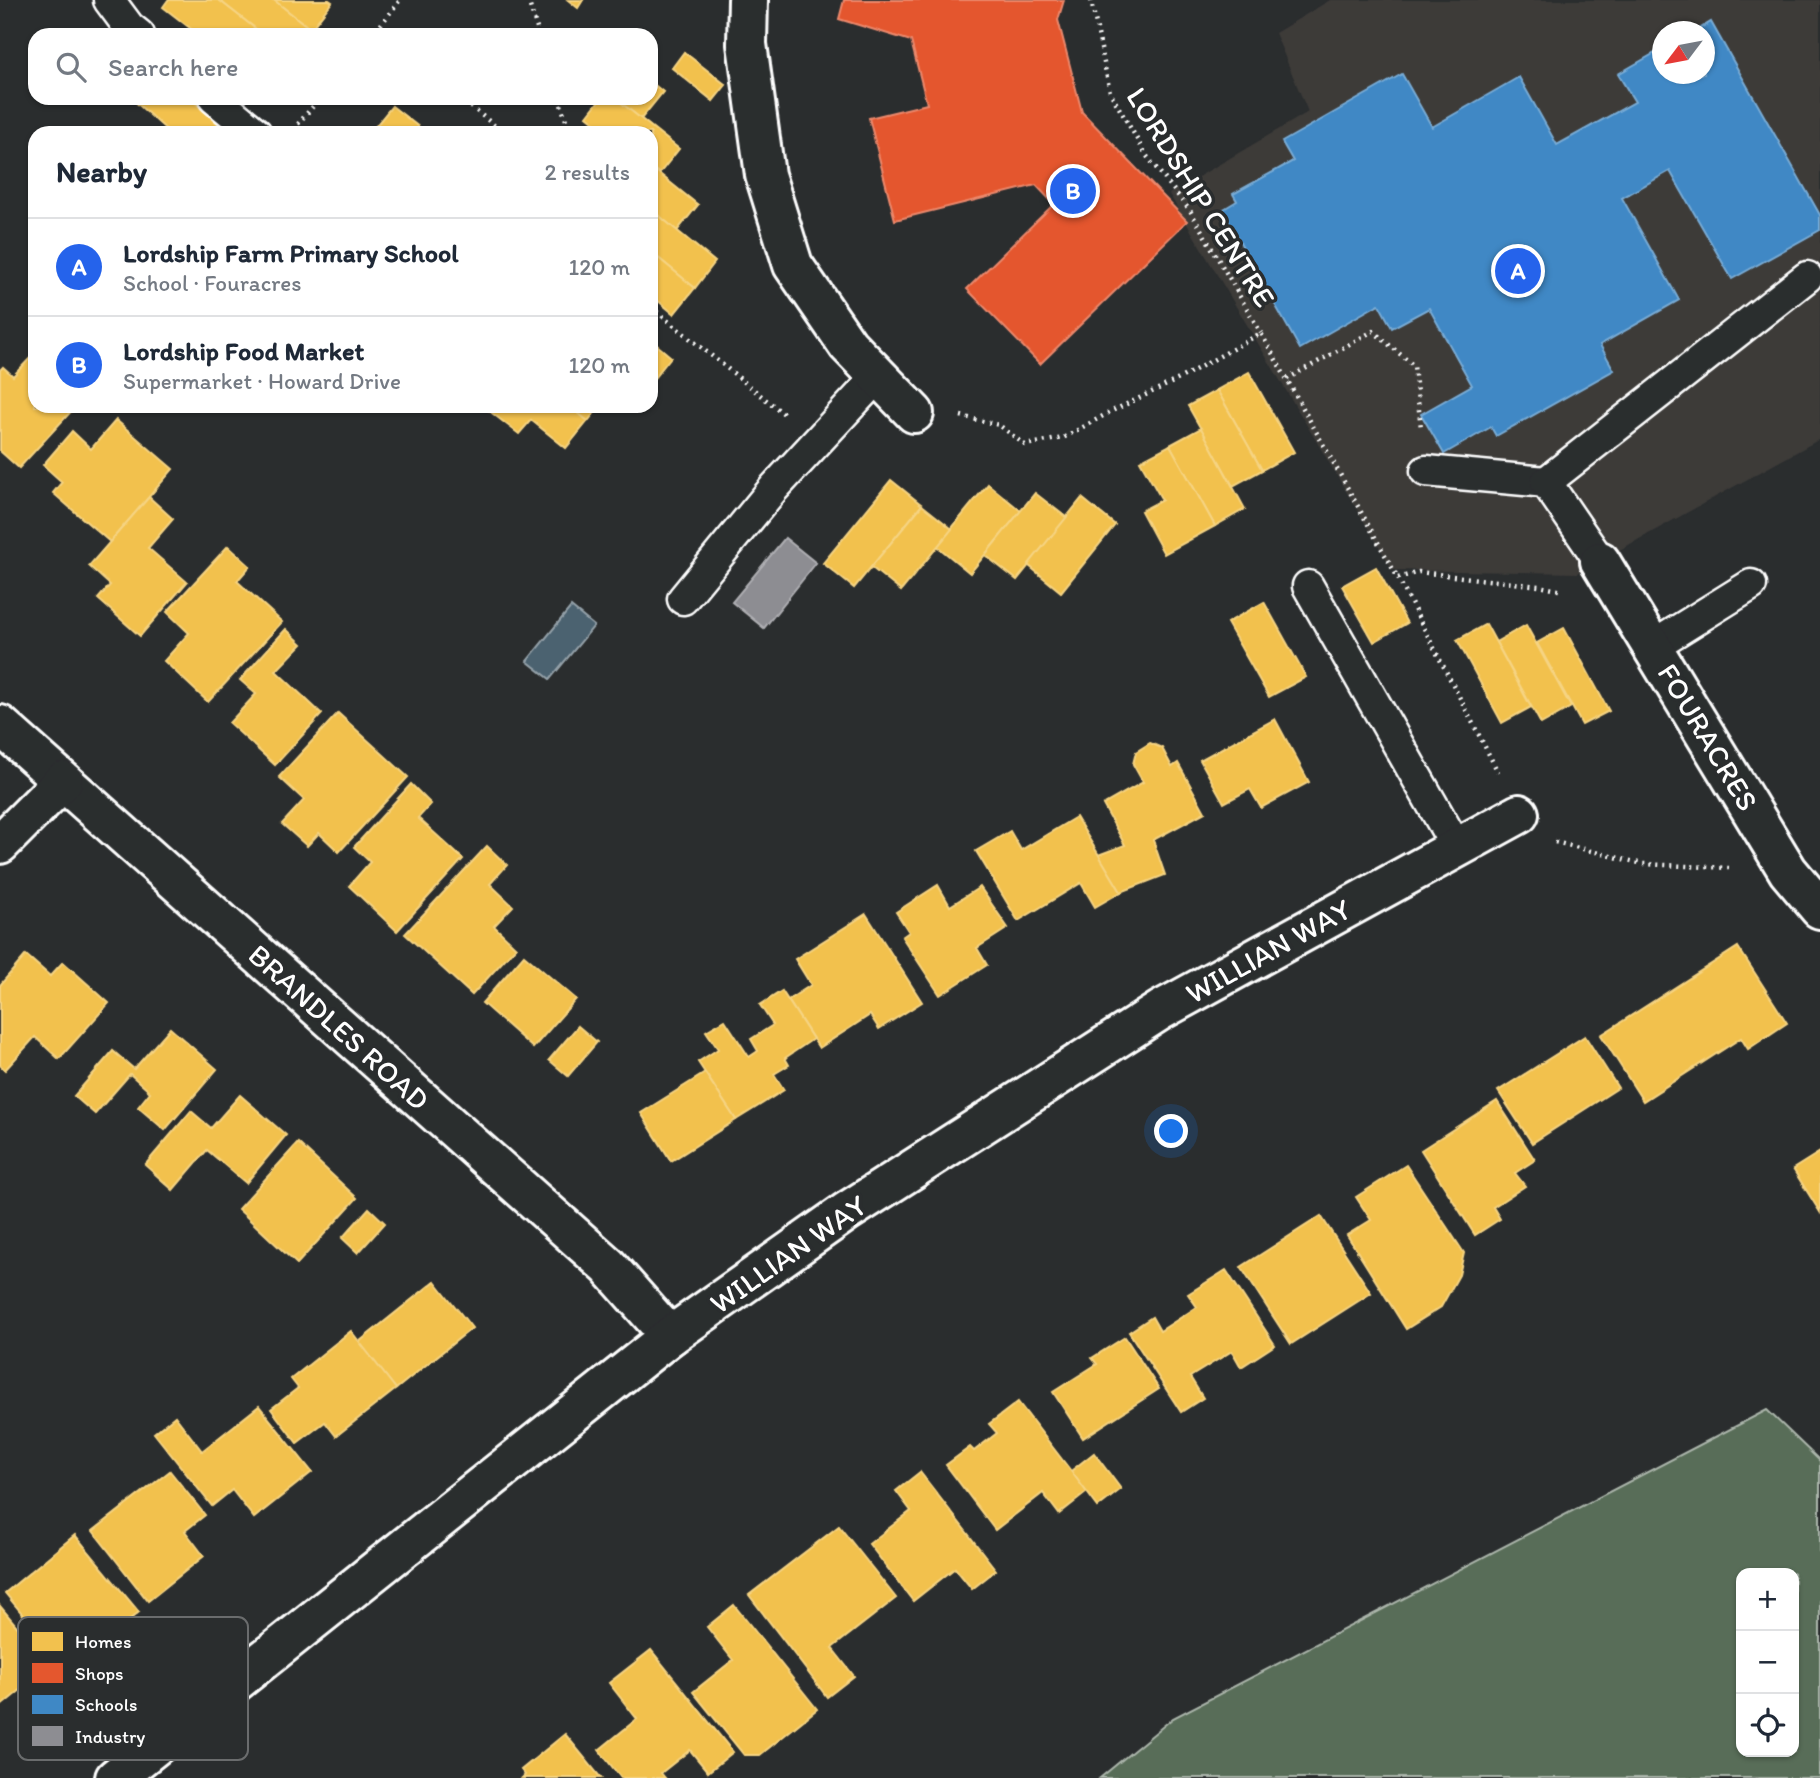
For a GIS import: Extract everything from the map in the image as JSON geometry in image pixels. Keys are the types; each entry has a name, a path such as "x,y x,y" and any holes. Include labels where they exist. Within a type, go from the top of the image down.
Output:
{"street":[{"path":"748,0 747,44 765,175 793,265 848,345 914,413"},
{"name":"FOURACRES","path":"1600,561 1788,871 1820,909"},
{"name":"BRANDLES ROAD","path":"0,725 608,1266 670,1336"},
{"path":"0,844 63,781"},
{"name":"WILLIAN WAY","path":"248,1672 670,1336 846,1212 1161,1010 1519,814"},
{"name":"WILLIAN WAY","path":"115,1778 138,1760"}],"lane":[{"path":"109,0 130,28"},
{"path":"222,105 248,126"},
{"path":"1426,471 1546,482 1807,277"},
{"path":"683,599 774,488 879,375"},
{"path":"1546,482 1600,561"},
{"path":"1654,646 1751,585"},
{"path":"1308,586 1457,848"}],"path":[{"path":"378,28 400,0"},
{"path":"527,0 537,28"},
{"name":"LORDSHIP CENTRE","path":"1091,0 1110,92 1146,155 1191,212 1261,333"},
{"path":"1095,10 1097,0"},
{"path":"297,126 314,105"},
{"path":"469,105 495,126"},
{"path":"561,105 568,126"},
{"path":"658,313 818,441"},
{"path":"1287,379 1373,331 1414,366 1426,471"},
{"path":"1398,578 1419,572 1539,586 1628,606"}],"shaded area":[{"path":"1330,0 1820,0 1820,439 1578,573 1393,570 1169,194 1308,112 1275,33"}],"green space":[{"path":"1767,1410 1820,1461 1820,1778 1100,1778 1173,1718"}],"water":[{"path":"571,607 594,626 550,679 527,661"}],"building: Homes":[{"path":"168,0 219,0 255,28 190,28 163,7"},
{"path":"219,0 274,0 310,28 255,28"},
{"path":"274,0 332,2 310,28"},
{"path":"568,0 583,0 578,8"},
{"path":"684,52 726,85 713,101 672,68"},
{"path":"139,105 198,105 220,126 162,126"},
{"path":"596,105 624,105 650,126 599,126 587,116"},
{"path":"624,105 652,105 641,119"},
{"path":"392,106 418,126 376,126"},
{"path":"658,132 679,149 658,173"},
{"path":"658,173 698,205 677,231 658,215"},
{"path":"658,215 715,262 695,288 658,258"},
{"path":"658,258 695,288 674,314 658,301"},
{"path":"658,346 671,357 658,373"},
{"path":"28,360 28,413 70,413 19,468 0,451 0,370 3,367 13,376"},
{"path":"1249,372 1294,452 1262,470 1217,390"},
{"path":"1217,390 1262,470 1233,486 1188,406"},
{"path":"492,413 578,413 588,421 566,448 531,420 519,434"},
{"path":"578,413 594,413 588,421"},
{"path":"116,420 173,469 110,542 53,493 62,482 43,465 72,431 91,449"},
{"path":"1201,428 1245,509 1215,526 1170,445"},
{"path":"1170,445 1215,526 1164,554 1141,511 1162,500 1140,461"},
{"path":"891,480 922,505 854,588 823,563"},
{"path":"988,484 1021,511 970,573 937,546"},
{"path":"1035,493 1067,518 1017,580 985,555"},
{"path":"149,497 173,519 148,548 187,582 140,636 98,599 110,585 89,566"},
{"path":"1082,498 1115,525 1061,592 1028,565"},
{"path":"922,505 952,529 901,591 871,567"},
{"path":"228,546 250,566 237,581 282,622 208,702 164,661 189,633 167,612"},
{"path":"1376,567 1407,623 1374,642 1342,586"},
{"path":"1264,602 1306,677 1269,697 1227,623"},
{"path":"1486,624 1531,707 1502,723 1457,640"},
{"path":"1526,625 1571,707 1541,724 1496,642"},
{"path":"1564,628 1609,711 1582,725 1537,643"},
{"path":"286,629 302,644 276,671 322,714 275,765 229,723 256,694 240,680"},
{"path":"338,713 408,777 339,852 319,833 307,846 282,824 304,800 279,777"},
{"path":"1275,719 1309,782 1261,808 1250,789 1224,803 1200,760"},
{"path":"1150,743 1162,748 1172,767 1178,763 1205,812 1153,840 1165,875 1121,892 1098,855 1125,845 1103,805 1143,782 1133,764 1136,752"},
{"path":"411,784 431,804 418,818 463,859 397,931 349,886 370,862 354,847"},
{"path":"1076,817 1121,892 1095,907 1081,883 1018,921 976,851 1010,831 1021,850"},
{"path":"487,846 507,865 490,884 513,906 494,926 516,947 472,995 405,934"},
{"path":"938,885 950,906 980,887 1008,928 977,948 987,965 940,995 902,937 909,932 896,912"},
{"path":"866,914 922,1002 879,1029 870,1015 819,1048 788,1000 811,985 795,959"},
{"path":"1738,947 1787,1023 1748,1049 1741,1038 1643,1101 1601,1035"},
{"path":"26,955 50,976 63,962 109,1003 59,1059 35,1037 5,1070 0,1065 0,985"},
{"path":"524,955 576,999 533,1048 482,1003"},
{"path":"782,991 813,1039 785,1058 789,1065 774,1074 784,1090 736,1120 698,1062 718,1049 706,1031 725,1020 749,1057 758,1051 751,1039 773,1025 760,1005"},
{"path":"578,1026 597,1042 568,1076 549,1060"},
{"path":"170,1028 217,1069 165,1130 138,1107 150,1092 130,1074 95,1114 74,1096 113,1051 134,1069"},
{"path":"1585,1036 1618,1088 1532,1143 1498,1091"},
{"path":"705,1073 736,1120 671,1161 641,1113"},
{"path":"240,1095 286,1135 246,1183 207,1150 173,1190 145,1165 191,1111 211,1128"},
{"path":"1497,1101 1535,1160 1515,1173 1525,1186 1493,1207 1500,1219 1475,1235 1421,1150"},
{"path":"298,1143 357,1198 297,1264 238,1209"},
{"path":"1820,1152 1820,1212 1793,1169"},
{"path":"1406,1165 1464,1253 1459,1275 1441,1307 1406,1329 1347,1235 1371,1220 1356,1197"},
{"path":"369,1208 385,1223 358,1253 342,1238"},
{"path":"1321,1216 1371,1293 1291,1344 1241,1267"},
{"path":"1226,1270 1275,1345 1241,1367 1232,1351 1190,1377 1203,1398 1181,1412 1129,1332 1152,1317 1160,1331 1197,1307 1188,1294"},
{"path":"435,1281 472,1328 396,1389 359,1342"},
{"path":"351,1331 396,1389 336,1436 325,1422 297,1443 271,1409 298,1388 291,1379"},
{"path":"1125,1337 1159,1389 1083,1438 1053,1392 1097,1364 1092,1358"},
{"path":"1018,1402 1087,1492 1059,1514 1043,1493 995,1530 946,1465 970,1447 974,1451 997,1433 989,1424"},
{"path":"259,1406 312,1472 254,1518 232,1490 212,1506 154,1433 175,1416 202,1451"},
{"path":"1094,1453 1121,1489 1098,1507 1071,1471"},
{"path":"170,1471 205,1515 185,1531 204,1556 148,1601 93,1531"},
{"path":"920,1472 996,1570 972,1589 955,1568 913,1601 869,1544 911,1511 896,1491"},
{"path":"839,1526 896,1598 832,1648 854,1676 827,1697 749,1595"},
{"path":"75,1535 139,1612 133,1617 25,1617 5,1593"},
{"path":"734,1605 817,1709 760,1755 744,1755 693,1692 733,1660 707,1627"},
{"path":"0,1606 18,1628 18,1692 0,1707"},
{"path":"651,1650 733,1752 708,1772 690,1750 661,1773 665,1778 621,1778 599,1750 637,1719 609,1683"},
{"path":"565,1734 601,1778 522,1778 525,1775 521,1770"}],"building: Shops":[{"path":"844,0 1064,0 1058,20 1082,112 1187,221 1040,364 967,289 1054,204 1036,185 895,220 869,118 927,104 911,41 839,19"}],"building: Schools":[{"path":"1715,29 1820,215 1820,230 1732,279 1670,171 1622,198 1679,300 1600,345 1614,370 1496,436 1491,427 1444,454 1421,414 1472,385 1429,308 1392,328 1379,304 1300,349 1222,210 1237,201 1233,194 1293,161 1282,142 1402,74 1432,127 1519,77 1557,145 1635,102 1618,74 1652,55 1652,84 1715,84"}],"building: Industry":[{"path":"785,538 816,563 764,628 732,602"}],"place":[{"name":"Lordship Food Market","path":"1073,191"},
{"name":"Lordship Farm Primary School","path":"1518,271"}]}
